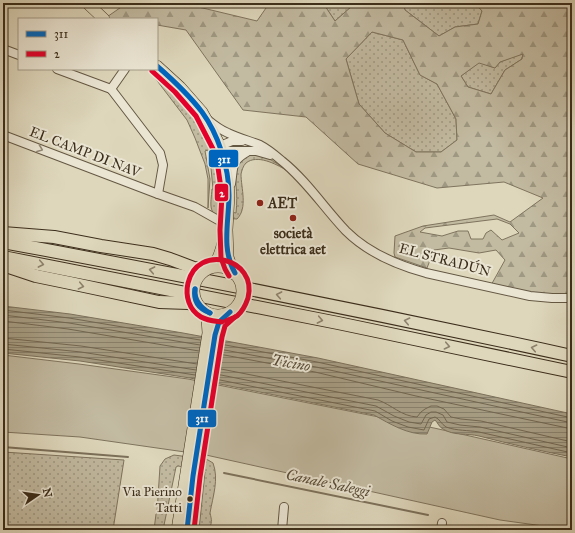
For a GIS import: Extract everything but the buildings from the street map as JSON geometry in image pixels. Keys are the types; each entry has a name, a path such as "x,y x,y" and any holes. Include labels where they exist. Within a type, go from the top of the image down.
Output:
{"highway":[{"path":"3,232 54,237 153,254 194,268 208,268"},
{"path":"3,242 341,308 572,356"},
{"path":"3,257 572,372"},
{"path":"3,265 36,276 159,302 194,304 201,308"}],"main road":[{"path":"87,3 103,18"},
{"path":"158,67 180,87 207,120 221,149 228,183 226,230 229,262 240,279 242,287 240,302 236,308 219,322 215,335 189,475 177,530"},
{"path":"187,530 189,475 208,333 207,318 196,301 194,287 200,274 214,265 226,230"},
{"path":"208,268 217,266 224,267 235,273"},
{"path":"201,308 208,313 215,315 223,315 230,312"}],"street":[{"path":"3,49 18,55"},
{"path":"60,70 111,89 124,70"},
{"name":"EL CAMP DI NAV","path":"111,89 160,153 163,165 158,194"},
{"path":"207,120 228,133 266,149 283,161"},
{"name":"EL CAMP DI NAV","path":"3,136 195,207 218,220"},
{"path":"221,149 232,141 251,142"},
{"path":"221,149 261,152 283,161"},
{"path":"228,207 234,162 247,151"},
{"name":"EL STRADÚN","path":"283,161 302,180 347,232 369,250 387,260 426,273 490,287 541,297 570,298"},
{"path":"282,530 284,507"}],"green space":[{"path":"127,3 185,3 257,21 266,8 262,3 323,3 335,21 351,7 352,3 403,3 405,10 439,36 455,27 478,24 482,11 475,3 566,3 572,5 572,298 490,287 505,260 496,250 479,253 449,248 434,250 427,268 395,257 395,236 423,226 494,215 510,222 543,198 504,182 437,188 358,164 306,117 243,110 186,30 158,25 158,18 105,18","holes":["372,32 403,40 420,75 437,84 456,119 457,140 441,152 416,152 385,133 359,104 346,59","523,54 522,59 505,70 491,94 468,87 461,76 479,63 495,68 500,62","497,219 510,224 519,233 502,240 491,230 486,233 483,239 471,239 468,231 458,231 442,236 420,232 425,228"]},
{"path":"323,3 352,3 351,7 335,21"},
{"path":"403,3 475,3 482,11 478,24 455,27 439,36 405,10"},
{"path":"372,32 403,40 420,75 437,84 456,119 457,140 441,152 416,152 385,133 359,104 346,59"},
{"path":"523,53 522,59 505,70 491,94 468,87 461,76 479,62 495,68 500,62"},
{"path":"156,75 172,90 197,119 206,134 213,150 218,168 220,210 236,213 237,195 235,171 237,165 242,159 247,156 259,155 276,163 286,170 272,163 261,160 250,160 246,163 241,174 243,204 237,219 219,217 212,211 211,204 213,189 208,150 205,151 210,179 208,208 208,179 205,164 195,138 187,120 155,78"},
{"path":"3,355 188,379 434,428 572,459 572,530 500,520 206,455 80,437 3,432"},
{"path":"3,452 124,460 113,530 3,530"},
{"path":"174,455 204,459 213,463 215,469 215,481 210,513 211,525 209,530 199,530 205,472 203,470 178,466 176,467 163,530 154,530 157,513 160,466 165,459"}],"water":[{"name":"Ticino","path":"3,306 70,314 318,358 572,414 572,457 474,435 452,433 442,428 435,420 432,422 427,434 413,433 386,422 374,415 190,378 80,361 3,353"}],"waterway":[{"name":"Canale Saleggi","path":"3,447 128,457"},
{"name":"Canale Saleggi","path":"224,473 428,515"}],"transit line":[{"name":"311","path":"158,67 181,88 202,112 213,130 222,151 227,173 229,195 227,245 228,254 235,273"},
{"name":"2","path":"152,71 175,92 196,116 213,149 217,161 222,195 220,230 221,258 229,276"},
{"name":"2","path":"222,322 201,317 193,311 187,293 188,283 194,271 203,263 214,260 225,260 236,265 244,273 249,284 248,298 243,310 237,316 226,321"},
{"name":"311","path":"195,289 197,301 210,313"},
{"name":"311","path":"195,289 196,301 200,307 210,313"},
{"name":"311","path":"187,530 193,476 215,335 219,322 230,312"},
{"name":"2","path":"194,530 200,477 222,337 225,326 235,317"}],"place":[{"name":"AET","path":"260,203"},
{"name":"società elettrica aet","path":"293,218"},
{"name":"Via Pierino Tatti","path":"190,499"}]}
